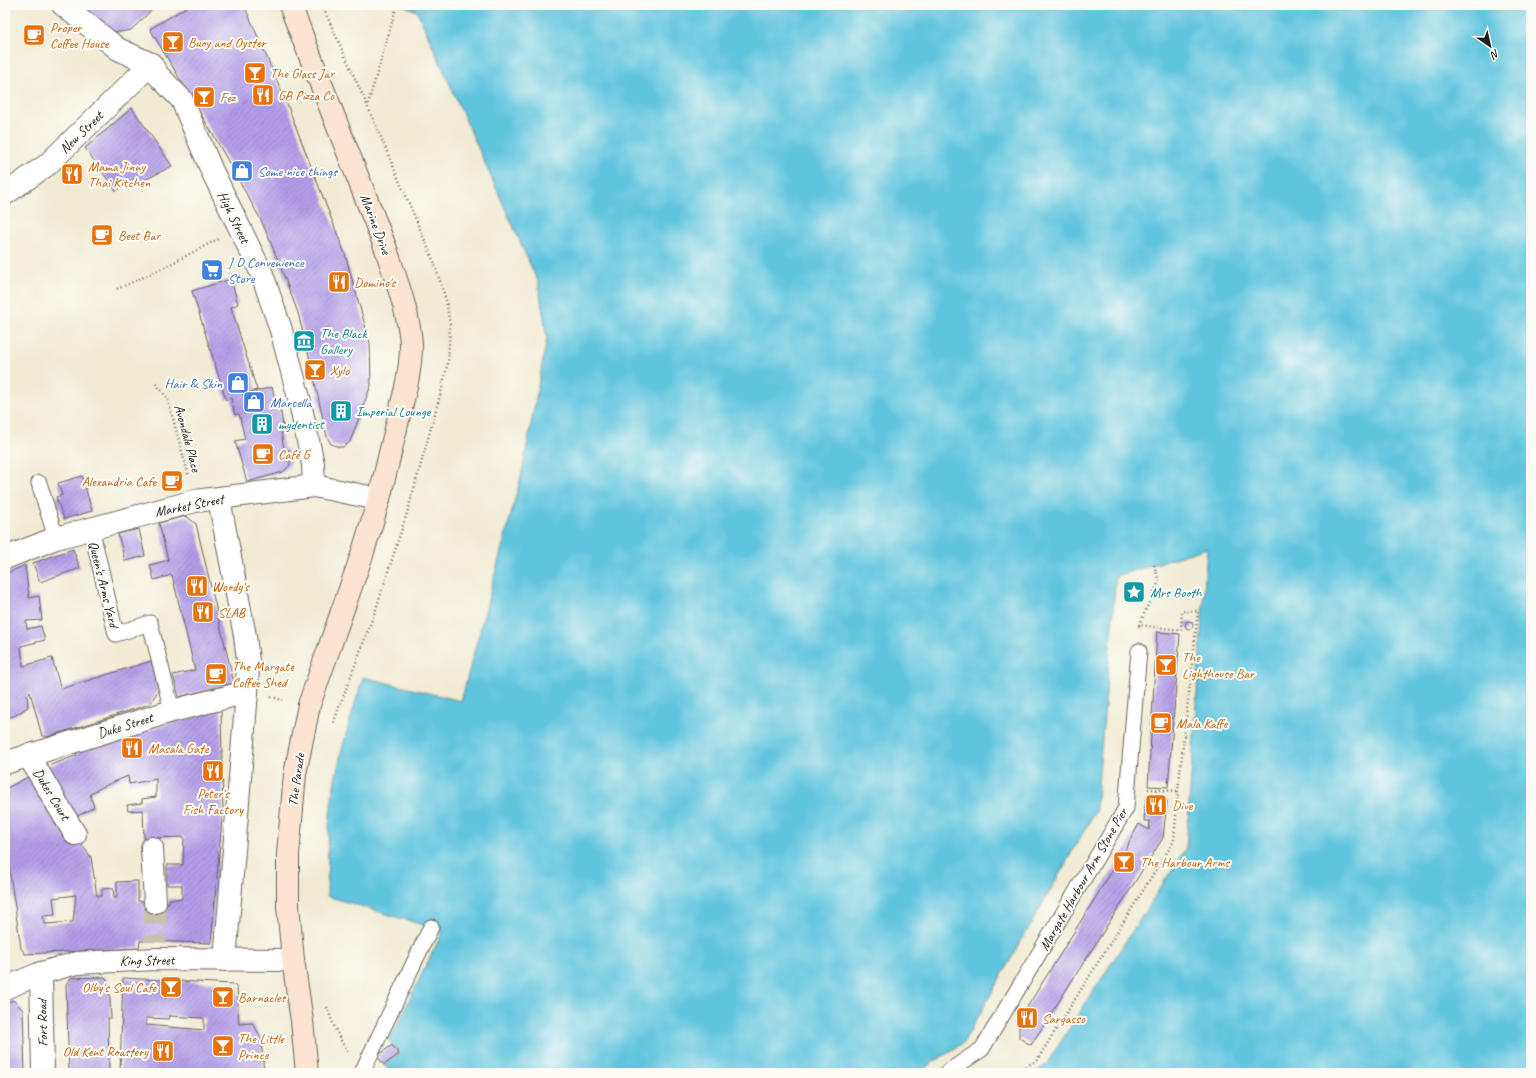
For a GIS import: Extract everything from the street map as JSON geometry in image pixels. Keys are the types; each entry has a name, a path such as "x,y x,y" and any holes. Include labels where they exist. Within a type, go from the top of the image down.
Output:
{"main road":[{"name":"Marine Drive","path":"290,5 386,249 399,288 409,330 411,343 409,372 379,499"},
{"name":"The Parade","path":"306,1073 302,1021 293,960 288,906 288,854 295,774 309,705 362,555 379,499"}],"street":[{"name":"High Street","path":"63,5 118,48 151,64 158,75 182,100 212,171 262,274 281,330 300,398 312,457 314,486"},
{"name":"New Street","path":"5,194 47,165 151,64"},
{"name":"Market Street","path":"5,558 56,538 195,501 314,486 379,499"},
{"path":"218,498 245,636 248,661 247,692 225,960"},
{"name":"Duke Street","path":"5,763 172,711 247,692"},
{"name":"Dukes Court","path":"28,755 75,834"},
{"path":"152,848 155,902"},
{"name":"King Street","path":"5,987 41,973 77,963 155,950 225,960 293,960"},
{"name":"Fort Road","path":"41,973 43,1073"}],"lane":[{"path":"39,483 56,538"},
{"name":"Queen's Arms Yard","path":"91,528 116,634 150,623 172,711"},
{"name":"Margate Harbour Arm Stone Pier","path":"946,1073 982,1049 1126,808 1138,651"},
{"path":"363,1072 431,927"}],"path":[{"path":"322,5 334,32"},
{"path":"367,105 397,5"},
{"path":"118,289 157,271 240,227"},
{"name":"Avondale Place","path":"156,384 167,398 195,501"},
{"path":"1139,625 1159,581 1154,565"},
{"path":"1016,1073 1037,1060 1174,842 1178,790 1198,611 1182,611 1181,630"},
{"path":"332,730 333,723 352,674"},
{"path":"1128,788 1178,790"},
{"path":"327,1005 340,1040 363,1072"}],"water":[{"path":"402,5 1531,5 1531,1073 1033,1073 1045,1066 1186,848 1207,548 1116,576 1096,810 963,1043 917,1073 391,1073 384,1065 399,1054 389,1041 443,931 327,896 329,823 338,767 345,737 363,677 461,701 522,473 547,338 538,282 417,11"}],"building":[{"path":"74,5 157,5 131,30 120,32 106,31"},
{"path":"190,5 244,5 285,99 345,254 370,343 371,385 350,442 343,447 331,444 327,437 298,313 261,220 214,136 150,29"},
{"path":"132,108 172,166 141,182 137,176 116,191 85,148"},
{"path":"231,279 238,304 231,307 257,390 242,395 272,387 277,407 280,406 284,433 281,433 284,449 288,449 290,460 290,465 283,472 247,482 235,441 245,439 239,414 235,415 231,398 226,400 192,291"},
{"path":"82,476 92,511 64,519 56,497 62,495 58,483"},
{"path":"186,516 196,524 234,683 179,697 173,675 195,670 172,575 154,580 150,565 168,560 159,523"},
{"path":"139,529 145,556 125,561 118,534"},
{"path":"73,549 80,568 40,582 33,563"},
{"path":"25,565 29,598 39,596 42,620 26,621 27,629 41,626 45,640 21,646 23,666 52,658 61,690 151,661 159,689 150,704 47,737 42,736 30,692 27,696 28,707 14,716 5,718 5,574"},
{"path":"1187,621 1191,621 1193,625 1191,629 1187,629 1185,627 1185,623"},
{"path":"1157,632 1180,634 1168,787 1148,786"},
{"path":"221,708 223,808 211,943 140,941 139,948 25,954 21,948 5,840 5,789 30,776 91,857 97,896 102,896 102,889 113,888 114,898 117,898 117,882 138,881 138,901 169,903 169,899 182,899 182,885 167,885 167,865 183,865 184,837 144,838 143,810 128,811 127,805 142,803 142,799 156,797 156,779 129,784 128,776 102,787 90,794 94,807 69,821 43,768 77,755 76,752","holes":["76,895 73,922 45,924 43,916 55,915 53,898"]},
{"path":"1146,799 1167,801 1163,838 1031,1045 1019,1038 1019,1020 1129,844 1139,824 1149,830 1150,821 1144,821"},
{"path":"105,977 109,982 111,1018 108,1018 109,1073 69,1073 66,984 71,978"},
{"path":"123,978 233,984 237,988 239,1024 252,1023 261,1038 264,1073 120,1073","holes":["169,1016 204,1018 204,1030 146,1025 146,1018 169,1019"]},
{"path":"13,1000 23,1010 25,1073 5,1073 5,1004"},
{"path":"392,1045 399,1054 384,1065 377,1056"}],"tunnel":[{"path":"155,902 155,942"}],"place":[{"name":"Proper Coffee House","path":"34,35"},
{"name":"Buoy and Oyster","path":"173,42"},
{"name":"The Glass Jar","path":"255,73"},
{"name":"GB Pizza Co","path":"263,95"},
{"name":"Fez","path":"204,97"},
{"name":"Some nice things","path":"242,171"},
{"name":"Mama Jinny Thai Kitchen","path":"72,174"},
{"name":"Beet Bar","path":"102,235"},
{"name":"J D Convenience Store","path":"212,270"},
{"name":"Domino's","path":"339,282"},
{"name":"The Black Gallery","path":"304,341"},
{"name":"Xylo","path":"315,370"},
{"name":"Hair & Skin","path":"238,383"},
{"name":"Marcella","path":"254,402"},
{"name":"Imperial Lounge","path":"341,411"},
{"name":"mydentist","path":"262,424"},
{"name":"Café G","path":"263,454"},
{"name":"Alexandria Cafe","path":"172,481"},
{"name":"Woody's","path":"197,586"},
{"name":"Mrs Booth","path":"1134,592"},
{"name":"SLAB","path":"203,612"},
{"name":"The Lighthouse Bar","path":"1166,665"},
{"name":"The Margate Coffee Shed","path":"216,674"},
{"name":"Mala Kaffe","path":"1161,723"},
{"name":"Masala Gate","path":"132,748"},
{"name":"Peter's Fish Factory","path":"213,771"},
{"name":"Dive","path":"1156,805"},
{"name":"The Harbour Arms","path":"1124,862"},
{"name":"Olby's Soul Cafe","path":"171,987"},
{"name":"Barnacles","path":"223,997"},
{"name":"Sargasso","path":"1027,1018"},
{"name":"The Little Prince","path":"223,1046"},
{"name":"Old Kent Roastery","path":"163,1051"}]}
